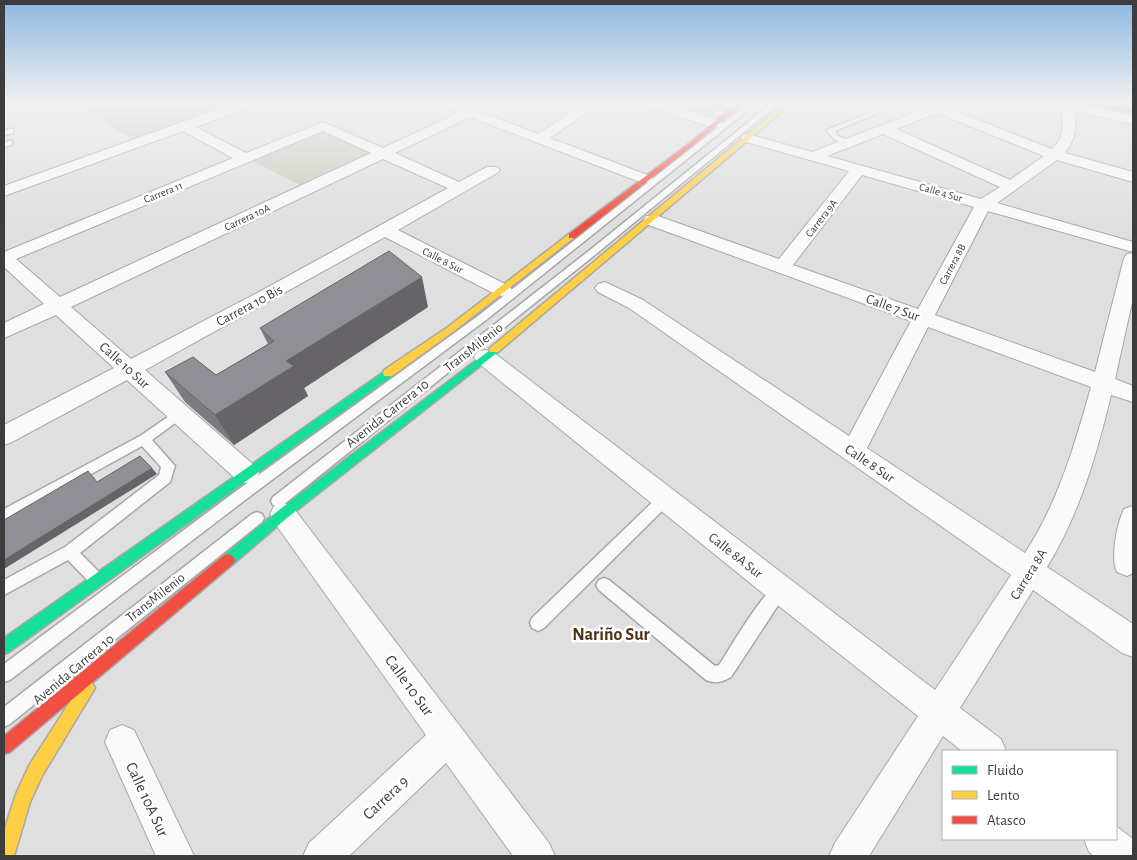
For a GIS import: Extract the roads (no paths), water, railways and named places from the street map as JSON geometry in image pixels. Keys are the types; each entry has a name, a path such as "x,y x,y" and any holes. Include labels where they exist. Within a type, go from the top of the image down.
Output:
{"main road":[{"path":"6,645 246,473 380,380 502,290 691,143"},
{"name":"Avenida Carrera 10","path":"4,746 283,514 485,357 652,220 742,143"},
{"path":"5,856 22,800 36,770 105,662"}],"street":[{"path":"4,191 137,143"},
{"path":"217,143 245,158"},
{"name":"Carrera 11","path":"4,258 281,143"},
{"name":"Carrera 11","path":"361,143 383,153"},
{"name":"Carrera 10A","path":"4,331 404,143"},
{"path":"551,143 645,179"},
{"name":"Calle 4 Sur","path":"767,143 1133,247"},
{"path":"814,156 847,143"},
{"path":"915,143 1011,186"},
{"path":"1025,143 1055,155 1133,177"},
{"name":"Carrera 8B","path":"853,450 983,204 1055,155 1064,143"},
{"path":"383,153 460,188"},
{"name":"Carrera 9A","path":"782,267 859,169"},
{"name":"Carrera 10 Bis","path":"4,436 492,170"},
{"name":"Calle 7 Sur","path":"652,220 1133,394"},
{"name":"Calle 8 Sur","path":"385,230 502,290"},
{"name":"Calle 10 Sur","path":"4,258 178,415 246,473"},
{"name":"Carrera 8A","path":"848,856 1051,537 1083,457 1133,258"},
{"name":"Calle 8 Sur","path":"605,288 636,304 1133,642"},
{"name":"Calle 8A Sur","path":"485,357 780,590 988,750"},
{"name":"Calle 10 Sur","path":"283,514 536,856"},
{"path":"1127,562 1133,517"},
{"name":"Carrera 9","path":"322,856 448,738"},
{"name":"Calle 10A Sur","path":"122,742 175,856"},
{"path":"1103,840 1124,856"}],"lane":[{"name":"TransMilenio","path":"4,674 252,487 482,318 703,143"},
{"name":"TransMilenio","path":"4,718 593,252 727,143"},
{"path":"4,516 144,439 178,415"},
{"path":"4,588 70,552 165,478 168,466 144,439"},
{"path":"538,623 665,500"},
{"path":"70,552 97,580"},
{"path":"604,585 712,674 720,674 725,671 770,601 780,590"}],"district":[{"name":"Nariño Sur","path":"611,634"}]}
